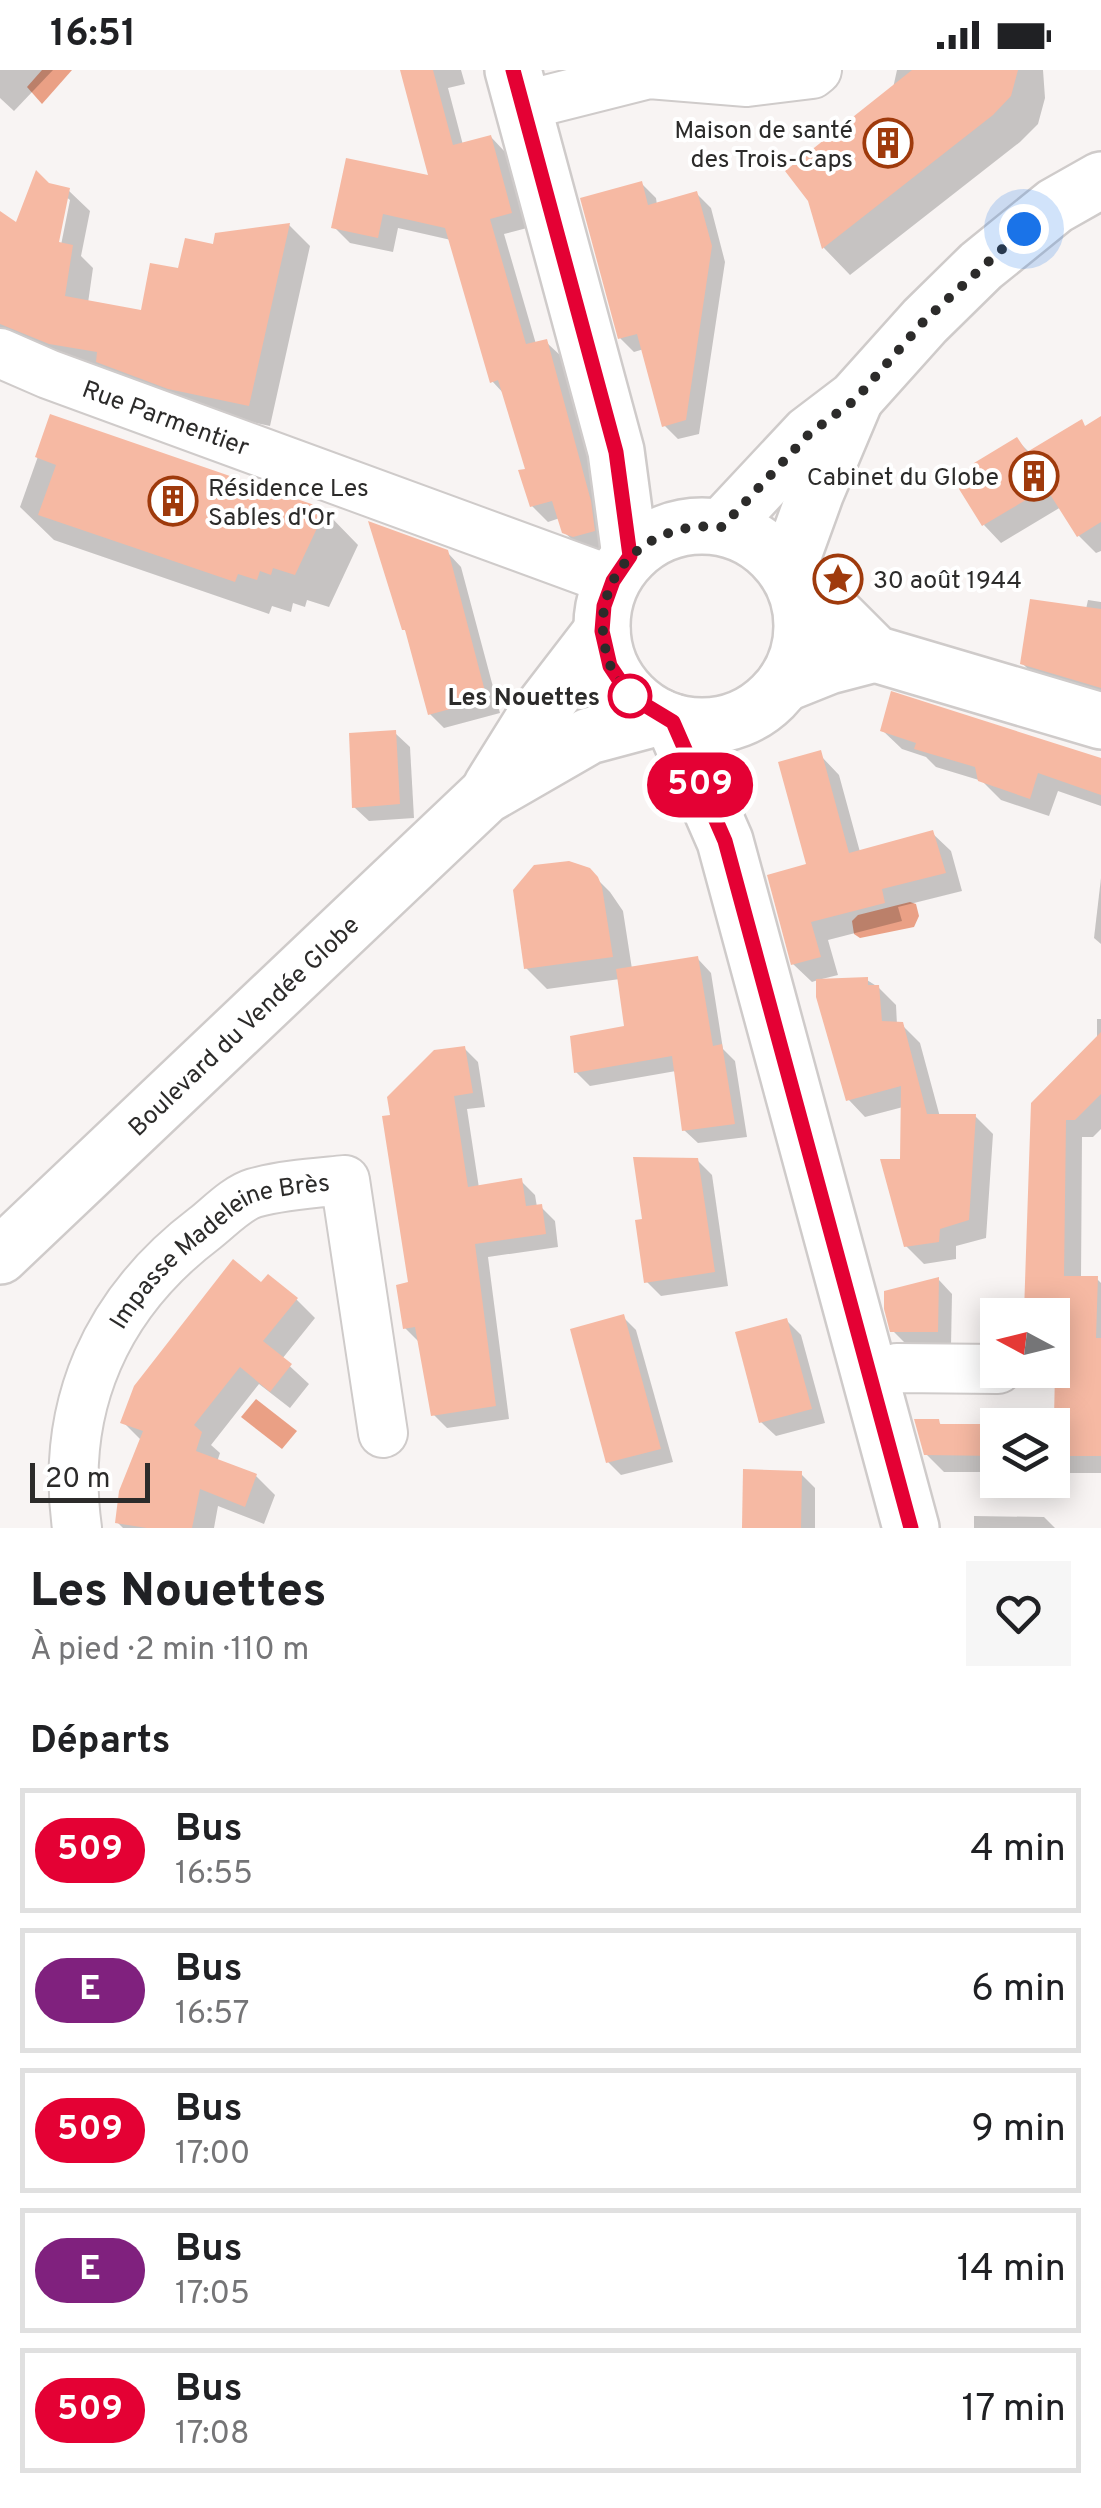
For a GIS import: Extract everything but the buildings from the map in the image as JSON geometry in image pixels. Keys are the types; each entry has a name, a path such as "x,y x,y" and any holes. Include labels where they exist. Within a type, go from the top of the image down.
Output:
{"main road":[{"path":"518,88 616,452 610,666 630,696 666,719 713,725 828,666 875,654"},
{"path":"615,589 664,534 713,526 809,434 855,400 889,359 981,266 1055,206 1101,180"},
{"path":"725,841 728,779 768,699 799,652 802,617 790,577 816,492 855,400"},
{"path":"616,452 653,490 713,526 748,536 770,552 790,577 875,654 1101,721"},
{"name":"Boulevard du Vendée Globe","path":"485,796 615,589"},
{"path":"666,719 725,841 911,1528"},
{"name":"Boulevard du Vendée Globe","path":"0,1256 485,796 589,736 666,719"}],"street":[{"path":"518,88 649,74 747,82 812,74 817,70"},
{"name":"Rue Parmentier","path":"0,353 615,589"},
{"name":"Impasse Madeleine Brès","path":"77,1528 73,1454 88,1378 120,1316 168,1259 250,1194 345,1180 384,1433"},
{"path":"870,1377 897,1368 980,1369"}],"shaded area":[{"path":"42,70 72,70 42,104 27,87"},
{"path":"910,902 916,904 919,916 914,927 860,938 854,934 852,921 858,915"},
{"path":"256,1399 297,1431 282,1449 241,1417"}],"bus line":[{"name":"509","path":"513,70 616,452 627,516 630,556 613,581 604,606 602,631 610,666 630,696 673,722 725,841 911,1528"}],"place":[{"name":"Maison de santé des Trois-Caps","path":"888,143"},
{"name":"Cabinet du Globe","path":"1034,476"},
{"name":"Résidence Les Sables d'Or","path":"173,501"},
{"name":"30 août 1944","path":"838,579"},
{"name":"Les Nouettes","path":"630,696"}],"route":[{"path":"630,696 610,666 602,631 604,606 613,581 630,556 651,540 677,529 722,527 809,434 855,400 924,321 1024,229"}]}
